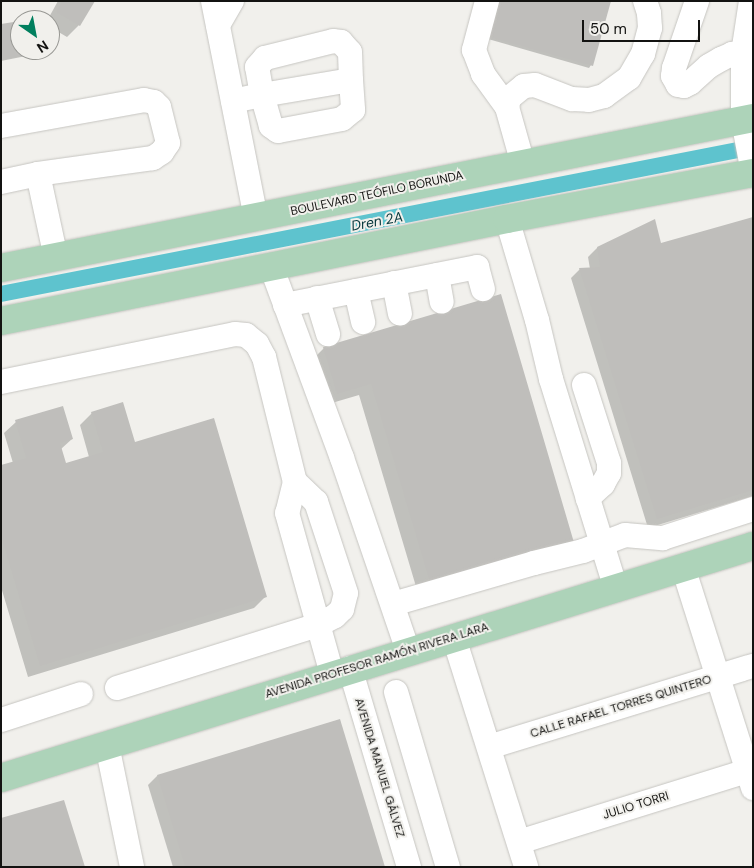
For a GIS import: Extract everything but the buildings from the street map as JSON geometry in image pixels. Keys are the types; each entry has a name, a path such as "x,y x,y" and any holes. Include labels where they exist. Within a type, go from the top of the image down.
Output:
{"main road":[{"name":"BOULEVARD TEÓFILO BORUNDA","path":"1,268 256,219 524,164 749,147"},
{"path":"1,321 507,219 749,147"},
{"name":"AVENIDA PROFESOR RAMÓN RIVERA LARA","path":"1,778 341,671 753,546"}],"street":[{"path":"213,1 256,219"},
{"path":"218,25 232,1"},
{"path":"486,1 474,50 483,74 507,108 524,164"},
{"path":"507,108 509,98 524,86 535,84 572,99 589,100 604,96 629,78 643,54 650,28 649,13 645,1"},
{"path":"697,1 674,68 674,81 678,85 684,86 721,59 748,52"},
{"path":"749,147 748,52 751,1"},
{"path":"332,41 341,42 350,52 351,80 352,110 348,116 342,119 278,131 270,126 257,67 259,62 265,58 332,41"},
{"path":"233,101 351,80"},
{"path":"1,126 144,100 154,102 159,107 168,143 162,152 153,158 38,174 1,182"},
{"path":"38,174 56,258"},
{"path":"507,219 537,320 551,379 616,589"},
{"path":"271,266 346,467 408,651"},
{"path":"285,305 477,267 483,289"},
{"path":"437,275 442,302"},
{"path":"394,283 400,313"},
{"path":"356,290 363,322"},
{"path":"317,298 328,334"},
{"path":"1,382 234,334 246,335 257,344 264,357 295,482 316,502 346,593 342,609 335,616 318,625 117,688"},
{"path":"584,385 609,468 609,474 603,484 588,498"},
{"name":"AVENIDA MANUEL GÁLVEZ","path":"295,482 287,513 318,625 341,671 408,864"},
{"path":"393,604 602,544 617,537 632,534 654,539 663,538 753,509"},
{"path":"683,567 751,776"},
{"path":"454,638 526,867"},
{"name":"CALLE RAFAEL TORRES QUINTERO","path":"489,748 753,666"},
{"path":"396,692 445,858 408,864"},
{"path":"1,720 81,694"},
{"path":"107,745 132,867"},
{"name":"JULIO TORRI","path":"519,842 751,776"}],"waterway":[{"name":"Dren 2A","path":"1,294 753,147"}]}
